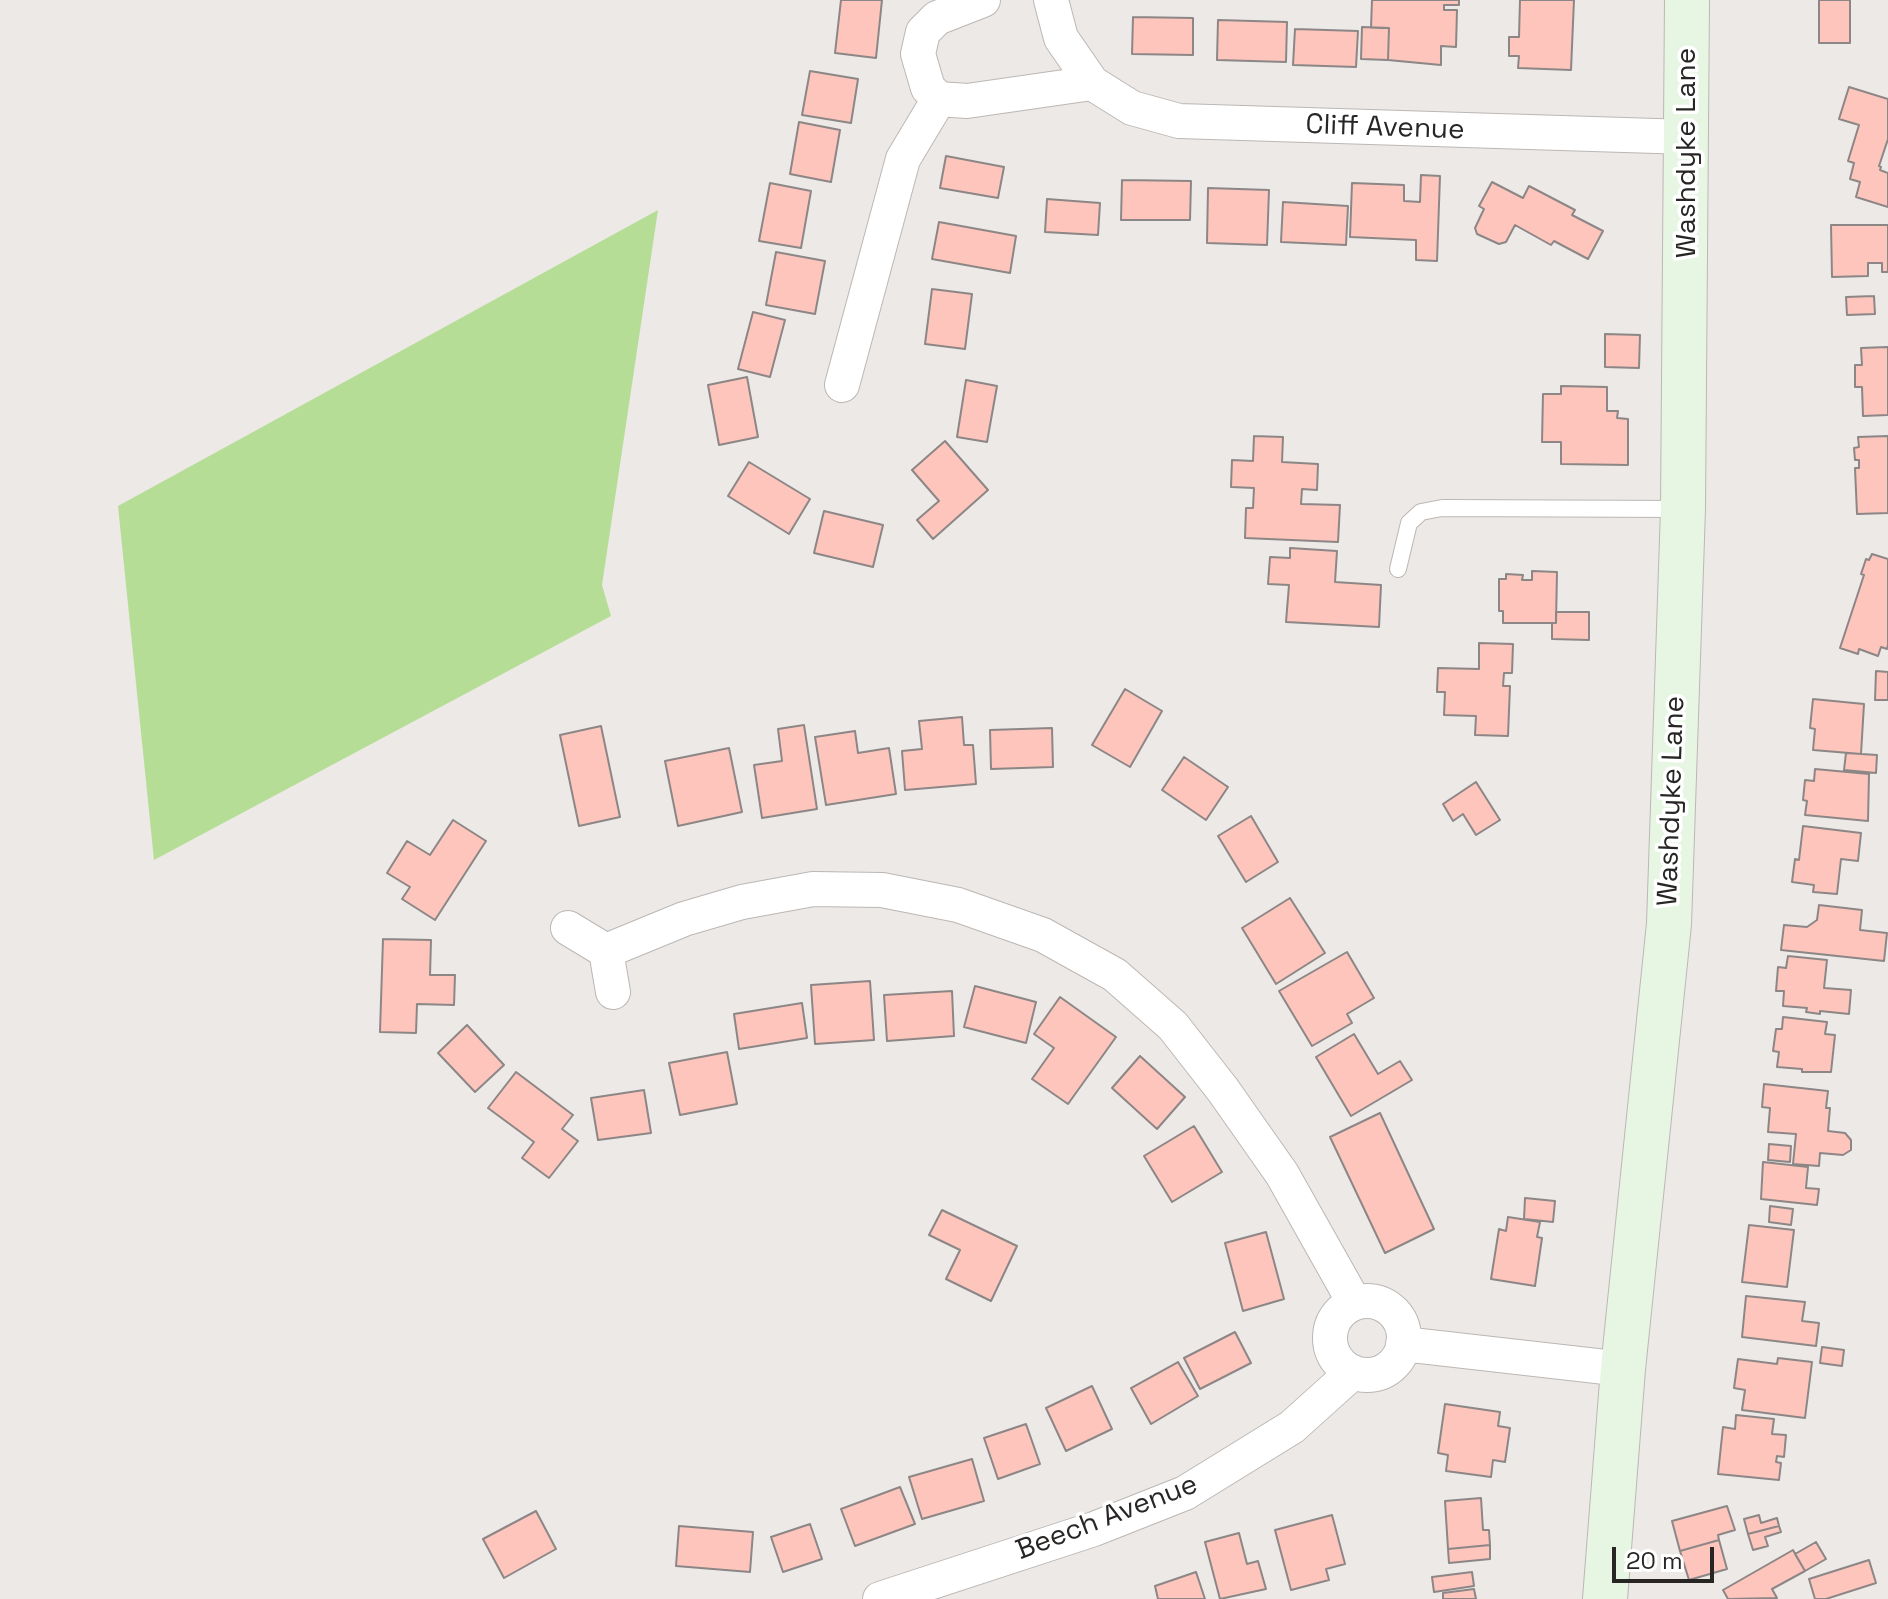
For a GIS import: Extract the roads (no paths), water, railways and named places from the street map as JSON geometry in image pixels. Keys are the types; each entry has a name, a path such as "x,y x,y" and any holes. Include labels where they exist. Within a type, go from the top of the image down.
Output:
{"street":[{"path":"983,0 937,18 923,32 918,54 928,88 939,99 967,101 1092,83"},
{"name":"Cliff Avenue","path":"1051,0 1061,38 1092,83 1132,108 1179,121 1688,137"},
{"name":"Washdyke Lane","path":"1605,1599 1623,1369 1669,924 1683,509 1687,0"},
{"path":"842,385 903,159 939,99"},
{"path":"606,951 684,919 742,902 813,889 882,890 958,905 1043,935 1115,975 1173,1026 1282,1174 1354,1302"},
{"path":"568,928 606,951 613,992"},
{"path":"1376,1301 1395,1313 1404,1333 1399,1355 1384,1370 1363,1375 1342,1366 1334,1356 1330,1331 1334,1319 1354,1302 1376,1301"},
{"path":"1403,1344 1623,1369"},
{"name":"Beech Avenue","path":"880,1599 1094,1529 1185,1493 1292,1427 1353,1372"}],"lane":[{"path":"1398,569 1409,523 1421,512 1442,508 1683,509"}]}
